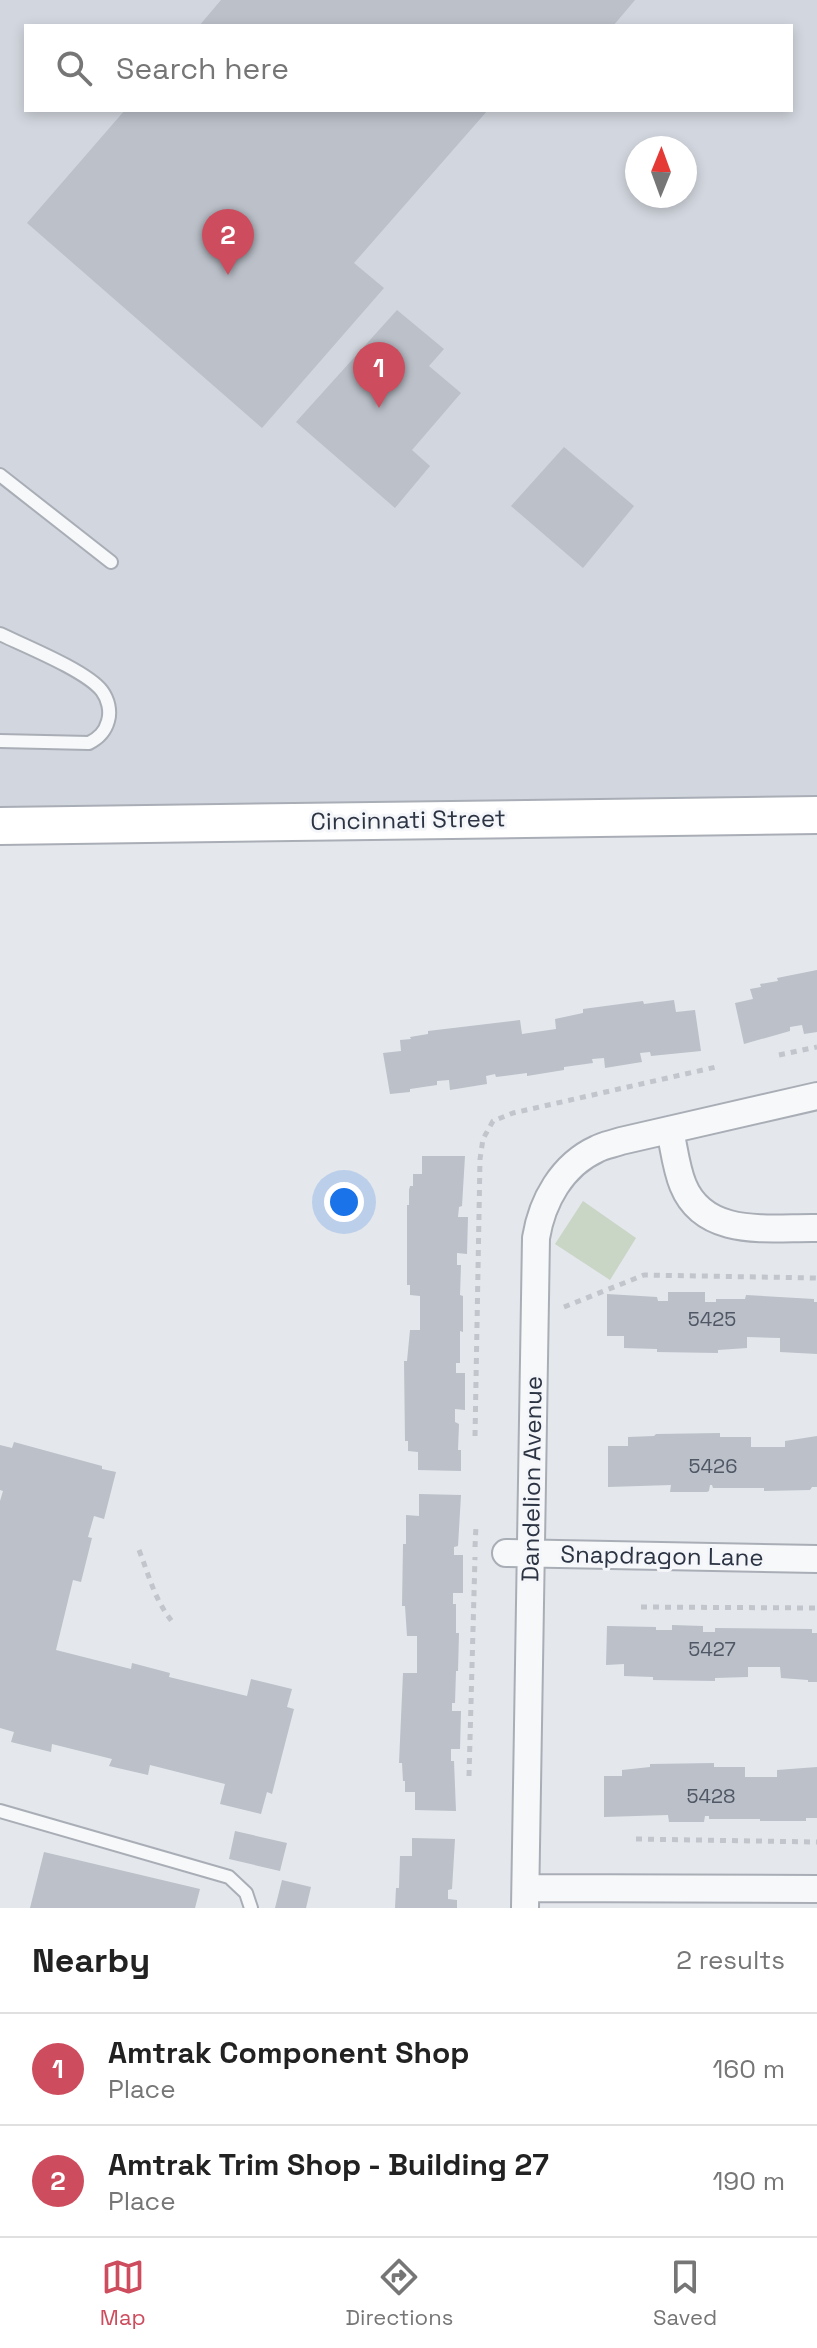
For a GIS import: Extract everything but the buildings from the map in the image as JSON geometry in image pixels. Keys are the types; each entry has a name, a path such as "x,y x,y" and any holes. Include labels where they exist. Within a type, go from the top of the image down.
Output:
{"street":[{"name":"Cincinnati Street","path":"0,826 817,815"},
{"name":"Dandelion Avenue","path":"526,1898 519,1553 538,1229 547,1200 564,1173 594,1149 817,1096"},
{"path":"670,1130 685,1189 709,1217 733,1227 817,1228"},
{"name":"Snapdragon Lane","path":"519,1553 817,1559"},
{"path":"526,1898 817,1889"}],"lane":[{"path":"0,475 111,562"},
{"path":"0,634 88,678 103,693 109,708 108,721 100,738 89,743 0,741"},
{"path":"0,1811 229,1877 246,1893 251,1908"}],"path":[{"path":"779,1055 817,1047"},
{"path":"535,1319 644,1275 817,1278"},
{"path":"469,1776 476,1526"},
{"path":"139,1550 149,1584 175,1625"},
{"path":"641,1607 817,1608"},
{"path":"636,1839 817,1842"}],"shaded area":[{"path":"0,0 817,0 817,801 0,812"}],"green space":[{"path":"583,1201 636,1238 610,1280 555,1244"}],"place":[{"name":"Amtrak Trim Shop - Building 27","path":"228,275"},
{"name":"Amtrak Component Shop","path":"379,408"}]}
